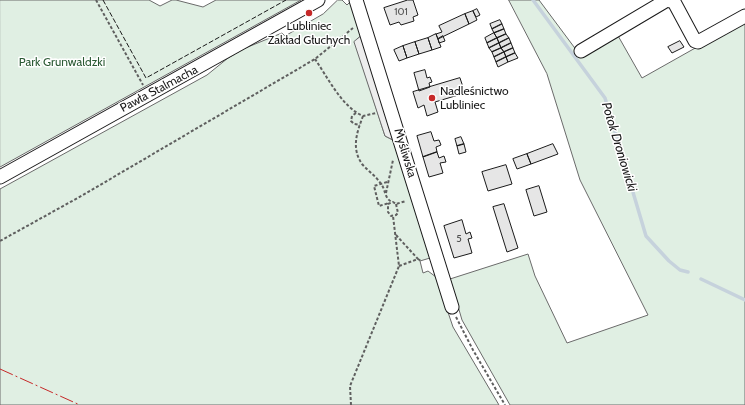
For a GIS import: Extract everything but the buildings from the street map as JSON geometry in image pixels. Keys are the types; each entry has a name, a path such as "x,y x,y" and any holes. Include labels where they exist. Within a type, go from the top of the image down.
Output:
{"street":[{"name":"Pawła Stalmacha","path":"0,177 318,0"},
{"name":"Myśliwska","path":"356,0 452,307"},
{"path":"581,51 667,0 674,2 695,41 698,42 745,16"}],"path":[{"path":"96,0 148,94"},
{"path":"0,241 83,196 315,59 363,19"},
{"path":"315,59 344,100 356,113 363,116 376,113"},
{"path":"356,113 352,116 351,122 360,125"},
{"path":"363,116 356,140 356,149 363,164 382,184 389,204 388,214 393,216"},
{"path":"386,194 394,155"},
{"path":"388,182 374,186 379,206 396,204 411,199"},
{"path":"393,216 398,213 396,204"},
{"path":"350,405 350,386 399,266 393,216"},
{"path":"395,234 421,261"},
{"path":"399,266 418,259"},
{"path":"452,307 473,350 505,405"}],"green space":[{"name":"Park Grunwaldzki","path":"0,0 149,0 160,6 172,0 176,0 203,7 216,0 301,0 0,167"},
{"path":"338,0 342,0 347,5 350,2 361,36 355,42 385,136 393,140 430,258 420,261 423,273 428,271 436,277 453,327 499,405 0,405 0,189 207,75 228,58 243,49 282,33 285,36 323,14"},
{"path":"509,0 539,0 580,55 617,34 642,78 745,20 745,405 510,405 462,320 450,279 528,254 535,276 567,343 648,315 580,180 547,74"}],"shaded area":[{"path":"361,36 393,140 385,136 354,42"}],"waterway":[{"name":"Potok Droniowicki","path":"533,0 605,98 646,236 669,261 680,270 688,272"},
{"name":"Potok Droniowicki","path":"701,279 745,300"}],"fence":[{"path":"103,0 146,78 286,0"}],"power":[{"path":"0,369 80,405"}],"place":[{"name":"Lubliniec Zakład Głuchych","path":"309,13"},
{"name":"Nadleśnictwo Lubliniec","path":"432,98"}]}
